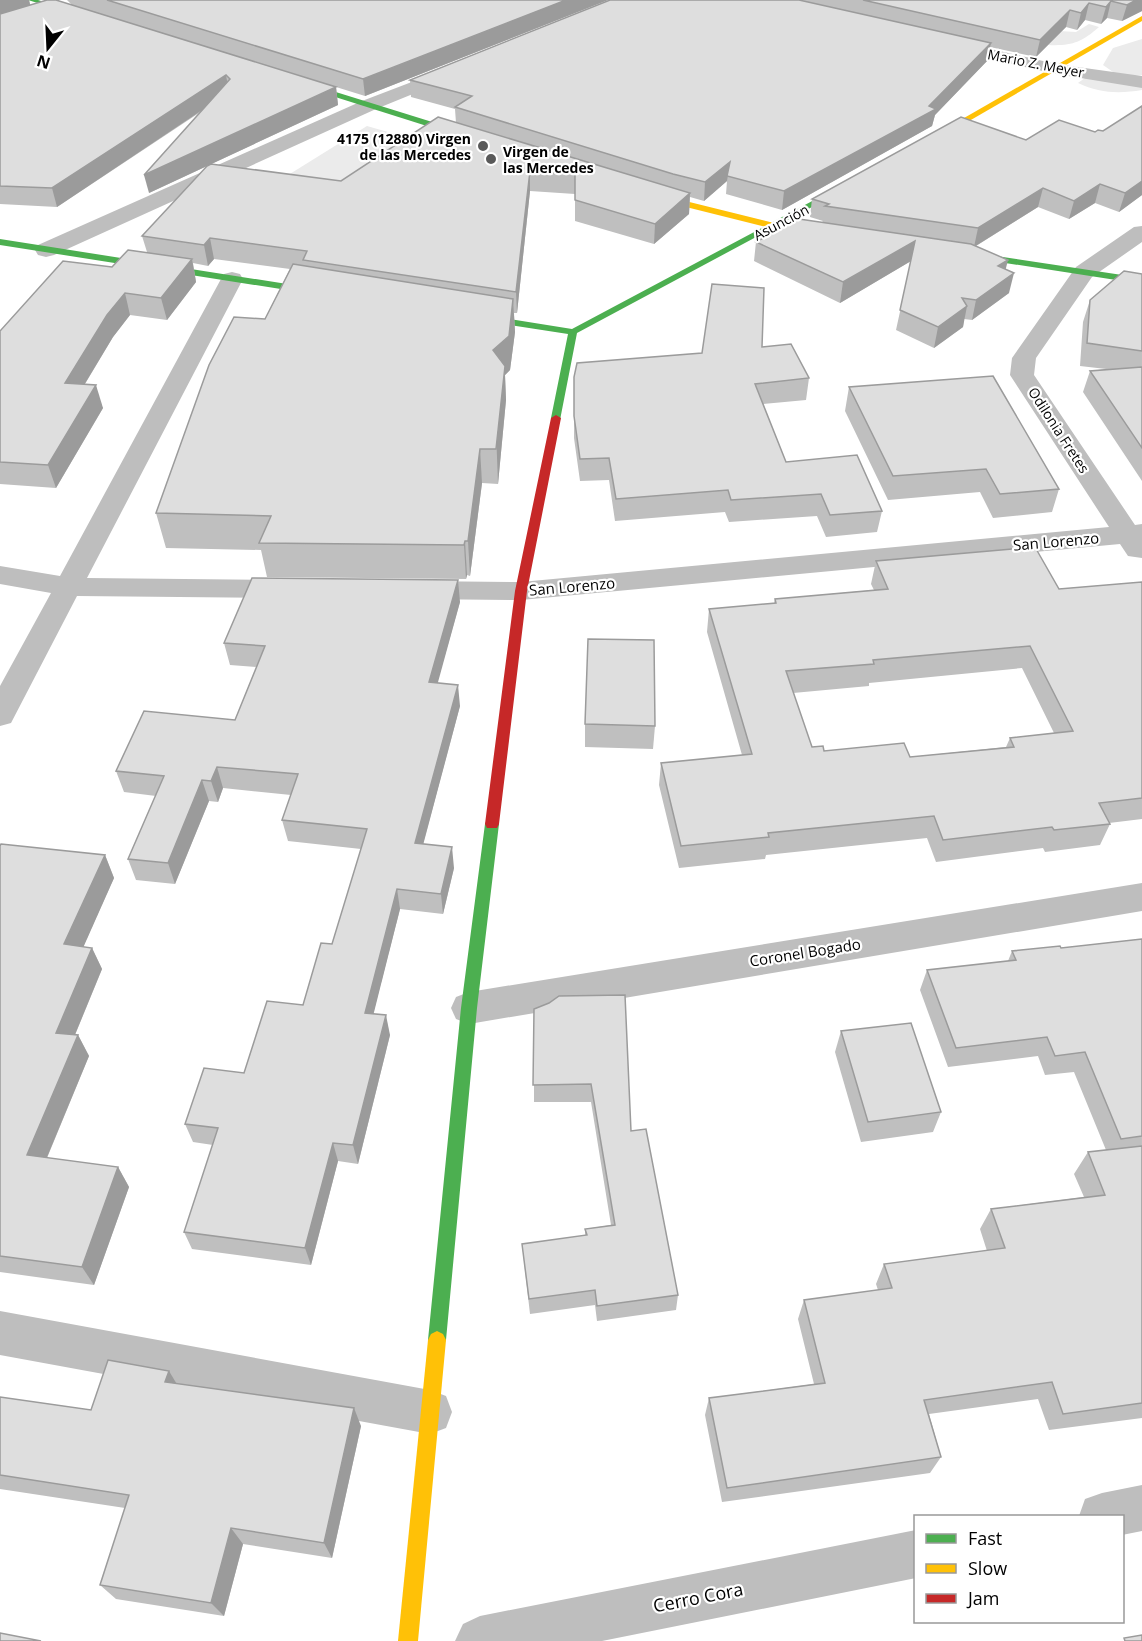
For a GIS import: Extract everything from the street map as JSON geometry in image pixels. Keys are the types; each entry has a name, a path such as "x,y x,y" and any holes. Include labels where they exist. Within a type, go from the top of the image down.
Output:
{"street":[{"path":"31,0 89,18"},
{"path":"33,15 80,0"},
{"path":"920,146 1142,18"},
{"name":"Mario Z. Meyer","path":"929,40 1056,69 1142,82"},
{"path":"46,250 369,105 467,66"},
{"path":"280,77 483,141"},
{"name":"Asunción","path":"573,332 868,175"},
{"path":"631,189 665,200 774,226 843,237"},
{"path":"1083,272 1142,232"},
{"path":"0,242 338,296"},
{"path":"946,252 1142,281"},
{"name":"Odilonia Fretes","path":"1083,272 1024,358 1022,375 1137,541"},
{"path":"0,715 232,279"},
{"path":"408,1641 469,1008 521,591 573,332 455,314"},
{"name":"San Lorenzo","path":"390,590 521,591 1137,541"},
{"path":"0,575 68,587 318,589"},
{"name":"Coronel Bogado","path":"469,1008 1142,897"},
{"path":"0,1333 430,1412"},
{"path":"1107,1515 1142,1508"},
{"name":"Cerro Cora","path":"480,1641 914,1554"}],"shaded area":[{"path":"1089,24 1099,27 1087,37 1069,44 1048,45 1059,31 1076,32"},
{"path":"1142,39 1142,75 1131,76 1142,83 1142,90 1109,92 1078,83 1089,75 1116,74 1103,65 1113,48"},
{"path":"367,126 426,143 346,196 285,177"}],"building":[{"path":"47,0 56,0 336,87 144,175 230,79 226,75 52,188 0,186 0,14"},
{"path":"107,0 566,0 363,79"},
{"path":"610,0 799,0 991,43 929,106 936,109 784,191 727,176 730,162 705,182 673,174 455,107 472,96 410,80"},
{"path":"863,0 1136,0 1127,5 1111,1 1106,7 1089,3 1081,13 1070,10 1040,40"},
{"path":"1142,106 1142,181 1125,193 1100,184 1074,201 1043,188 978,228 825,206 829,204 812,199 961,117 1026,140 1059,120 1095,132 1103,131"},
{"path":"438,117 690,193 655,224 575,200 575,174 530,171 516,292 303,260 307,251 210,238 204,245 142,236 211,164 341,181"},
{"path":"799,219 971,244 1008,260 998,266 1014,273 976,300 962,298 967,306 938,327 900,310 915,241 843,282 756,242"},
{"path":"128,250 192,259 161,298 125,293 107,315 65,383 96,385 48,465 0,462 0,331 63,261 112,267"},
{"path":"293,264 513,299 509,336 493,350 505,366 496,449 480,449 468,541 465,541 464,545 259,543 271,516 156,513 209,365 234,317 265,319"},
{"path":"1124,271 1142,274 1142,351 1087,343 1090,300"},
{"path":"712,284 764,288 762,347 791,344 809,378 755,384 786,462 857,455 882,511 830,515 821,494 731,500 728,490 616,499 609,458 580,459 574,416 574,377 577,363 702,353"},
{"path":"1142,367 1142,448 1090,371"},
{"path":"993,376 1059,489 1000,494 986,469 893,476 849,387"},
{"path":"1035,547 1059,589 1142,582 1142,798 1099,803 1110,824 1054,830 1052,827 943,840 934,816 768,833 769,837 681,846 661,763 752,754 709,609 776,603 775,599 888,589 876,561","holes":["1030,646 1073,731 1010,738 1014,747 910,757 904,743 824,751 823,746 812,747 786,671 874,664 873,660"]},
{"path":"252,578 458,580 429,682 458,685 415,843 452,847 441,894 397,889 365,1013 386,1015 353,1145 333,1143 305,1248 184,1232 218,1128 185,1124 204,1068 244,1073 267,1001 303,1005 321,943 332,944 367,829 282,820 298,774 217,767 211,781 202,780 168,863 128,859 164,776 116,771 144,711 235,720 265,646 224,643"},
{"path":"588,639 654,640 655,726 585,724"},
{"path":"1,844 105,855 64,944 92,948 56,1033 78,1035 27,1155 118,1167 82,1267 0,1256"},
{"path":"1142,939 1142,1136 1121,1139 1085,1052 1055,1056 1047,1037 956,1048 927,970 1016,960 1012,951"},
{"path":"625,995 631,1131 646,1129 678,1295 597,1306 595,1290 529,1299 522,1244 587,1235 585,1229 615,1225 591,1084 533,1085 534,1009 559,996"},
{"path":"911,1023 941,1112 868,1122 841,1031"},
{"path":"1142,1146 1142,1403 1063,1414 1052,1382 924,1400 941,1457 727,1488 709,1398 825,1383 804,1300 892,1288 884,1264 1005,1248 991,1209 1105,1195 1088,1152"},
{"path":"108,1360 169,1371 165,1382 354,1408 324,1543 231,1528 211,1603 100,1585 129,1495 0,1475 0,1397 91,1410"},
{"path":"0,1633 41,1641 0,1641"},
{"path":"1142,1635 1142,1641 1125,1641 1124,1638"}],"traffic: fast":[{"path":"31,0 81,15"},
{"path":"294,81 471,137"},
{"path":"573,332 851,184"},
{"path":"0,242 325,293"},
{"path":"963,254 1142,281"},
{"path":"471,316 573,332"},
{"path":"556,418 573,332"},
{"path":"437,1340 469,1008 492,824"}],"traffic: slow":[{"path":"928,141 1142,18"},
{"path":"645,194 774,226 826,234"},
{"path":"408,1641 437,1340"}],"traffic: jam":[{"path":"492,824 521,591 556,418"}],"place":[{"name":"4175 (12880) Virgen de las Mercedes","path":"483,146"},
{"name":"Virgen de las Mercedes","path":"491,159"}]}
